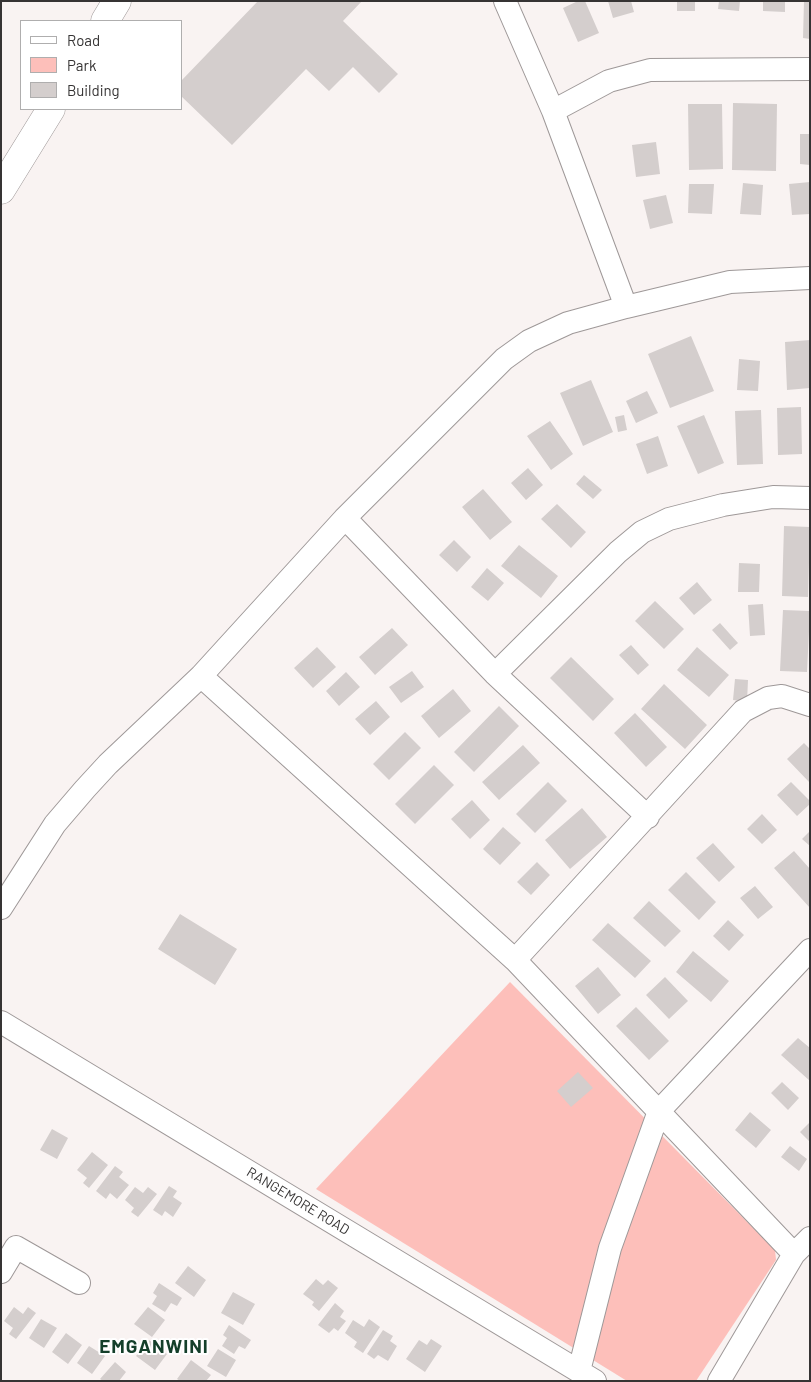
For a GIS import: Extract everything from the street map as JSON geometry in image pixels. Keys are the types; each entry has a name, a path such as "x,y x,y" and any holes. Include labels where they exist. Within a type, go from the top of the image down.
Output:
{"street":[{"path":"106,20 117,1"},
{"path":"505,1 553,111 626,307"},
{"path":"553,111 609,81 650,70 810,69"},
{"path":"1,190 50,110"},
{"path":"1,908 55,824 85,789 108,764 200,676 345,518 504,360 529,341 568,323 626,307 730,282 810,278"},
{"path":"495,674 618,552 642,532 669,519 723,505 773,497 810,498"},
{"path":"345,518 495,674 648,818"},
{"path":"200,676 515,960 794,1254"},
{"path":"515,960 648,818 742,711 768,698 782,696 810,705"},
{"path":"587,1376 610,1248 659,1112 810,950"},
{"name":"RANGEMORE ROAD","path":"1,1022 587,1376"},
{"path":"718,1381 794,1254 810,1238"},
{"path":"1,1272 16,1247 79,1283"}],"green space":[{"path":"510,982 775,1250 776,1260 696,1381 627,1381 316,1189"}],"building":[{"path":"258,1 362,1 343,21 398,74 379,93 353,67 329,91 306,69 232,145 182,97 182,80"},
{"path":"578,1 585,1 599,33 578,42 563,8"},
{"path":"608,1 631,1 634,12 613,18"},
{"path":"677,1 695,1 695,11 677,11"},
{"path":"719,1 740,1 739,11 718,9"},
{"path":"763,1 785,1 785,12 763,11"},
{"path":"804,1 810,1 810,39 803,38"},
{"path":"733,103 777,104 776,171 732,170"},
{"path":"688,104 722,104 723,169 689,170"},
{"path":"800,134 810,134 810,165 800,164"},
{"path":"656,142 660,174 636,177 632,145"},
{"path":"810,182 810,214 792,215 789,184"},
{"path":"743,183 763,185 761,215 740,214"},
{"path":"689,184 714,184 712,214 688,213"},
{"path":"666,195 673,223 650,229 643,200"},
{"path":"691,336 714,391 670,408 648,354"},
{"path":"810,340 810,388 787,390 785,342"},
{"path":"739,359 760,361 758,391 737,390"},
{"path":"591,380 613,432 583,446 560,393"},
{"path":"647,391 658,413 636,423 626,401"},
{"path":"801,407 802,454 778,455 777,408"},
{"path":"761,410 763,464 737,465 735,411"},
{"path":"624,415 627,430 618,432 615,417"},
{"path":"704,415 724,463 698,474 677,426"},
{"path":"550,421 573,454 551,470 527,436"},
{"path":"658,436 668,466 647,474 636,444"},
{"path":"528,468 543,485 526,500 511,483"},
{"path":"584,475 602,490 593,499 576,484"},
{"path":"483,489 512,522 490,540 462,507"},
{"path":"557,504 586,532 571,548 541,519"},
{"path":"784,526 810,527 808,597 782,596"},
{"path":"454,540 471,557 457,572 439,555"},
{"path":"519,545 558,576 541,598 501,566"},
{"path":"739,563 760,564 759,592 738,592"},
{"path":"487,568 504,583 488,601 471,587"},
{"path":"697,582 712,600 694,615 679,598"},
{"path":"655,601 684,629 664,649 635,621"},
{"path":"763,604 765,635 750,636 748,605"},
{"path":"783,610 810,611 807,672 780,671"},
{"path":"720,623 738,643 730,650 712,630"},
{"path":"392,628 408,645 375,675 359,657"},
{"path":"631,645 649,665 638,675 619,655"},
{"path":"317,647 336,667 313,688 294,668"},
{"path":"697,647 729,675 709,697 677,670"},
{"path":"571,657 614,699 593,721 550,678"},
{"path":"412,671 424,687 401,703 389,687"},
{"path":"346,672 360,687 339,706 326,691"},
{"path":"735,679 748,680 747,702 733,700"},
{"path":"664,684 707,725 685,749 641,709"},
{"path":"453,689 471,711 439,738 421,716"},
{"path":"376,701 390,717 370,735 355,719"},
{"path":"499,706 519,726 474,772 454,752"},
{"path":"635,713 667,747 646,767 614,733"},
{"path":"405,732 421,748 389,780 373,764"},
{"path":"804,743 810,749 810,783 787,759"},
{"path":"523,745 540,763 499,800 482,782"},
{"path":"434,765 454,785 415,824 395,804"},
{"path":"548,782 567,801 535,833 516,814"},
{"path":"791,782 810,801 810,804 797,816 777,795"},
{"path":"472,800 490,820 470,839 451,819"},
{"path":"582,808 607,837 570,869 545,840"},
{"path":"762,814 777,830 762,844 747,829"},
{"path":"503,827 521,843 500,865 483,849"},
{"path":"810,831 810,846 802,839"},
{"path":"713,843 735,867 719,882 696,858"},
{"path":"794,851 810,869 810,908 774,868"},
{"path":"537,862 550,875 531,895 517,882"},
{"path":"686,872 716,902 699,920 668,890"},
{"path":"755,886 773,907 758,919 740,898"},
{"path":"649,901 681,931 665,947 633,918"},
{"path":"180,914 237,949 215,985 158,949"},
{"path":"728,920 744,935 729,951 713,936"},
{"path":"608,923 651,961 635,978 592,940"},
{"path":"693,951 729,981 711,1002 676,972"},
{"path":"598,967 621,995 598,1014 575,986"},
{"path":"665,977 688,1001 669,1019 646,995"},
{"path":"636,1007 669,1041 649,1060 616,1026"},
{"path":"798,1038 810,1048 810,1081 781,1055"},
{"path":"578,1072 593,1088 571,1107 557,1091"},
{"path":"782,1082 799,1098 788,1110 771,1093"},
{"path":"750,1112 771,1130 756,1148 735,1130"},
{"path":"810,1122 810,1142 800,1132"},
{"path":"52,1129 68,1138 57,1159 40,1150"},
{"path":"790,1146 807,1159 799,1171 781,1157"},
{"path":"92,1152 108,1165 89,1188 83,1183 87,1178 77,1170"},
{"path":"115,1166 123,1172 119,1177 129,1185 117,1199 110,1193 106,1199 96,1191"},
{"path":"169,1186 177,1191 173,1197 182,1203 173,1217 165,1211 162,1216 153,1210"},
{"path":"135,1187 143,1193 148,1187 157,1194 138,1217 131,1212 134,1208 125,1200"},
{"path":"188,1266 206,1280 194,1297 175,1283"},
{"path":"316,1279 323,1285 328,1280 338,1288 319,1311 312,1305 314,1302 303,1294"},
{"path":"159,1283 182,1298 177,1306 171,1303 165,1312 152,1304 157,1296 153,1293"},
{"path":"233,1292 255,1304 243,1325 221,1313"},
{"path":"335,1303 344,1311 340,1317 346,1321 338,1331 334,1328 329,1333 318,1325"},
{"path":"14,1307 23,1314 28,1307 36,1313 16,1339 9,1334 13,1328 4,1321"},
{"path":"148,1307 165,1320 152,1337 134,1324"},
{"path":"41,1319 57,1328 44,1348 29,1338"},
{"path":"369,1319 380,1327 363,1353 354,1347 357,1342 345,1333 353,1320 364,1327"},
{"path":"229,1325 251,1340 245,1349 239,1346 234,1354 222,1346 227,1338 223,1335"},
{"path":"383,1330 393,1336 390,1341 397,1346 388,1361 378,1355 374,1359 367,1354"},
{"path":"66,1333 82,1345 68,1364 52,1352"},
{"path":"431,1339 442,1346 425,1372 406,1359 419,1340 427,1345"},
{"path":"149,1340 167,1354 155,1370 136,1356"},
{"path":"89,1346 105,1356 92,1374 77,1363"},
{"path":"218,1349 236,1360 226,1377 207,1366"},
{"path":"191,1360 211,1375 206,1381 180,1381 177,1379"},
{"path":"115,1362 126,1372 119,1381 103,1381 100,1379"}],"district":[{"name":"EMGANWINI","path":"154,1347"}]}
